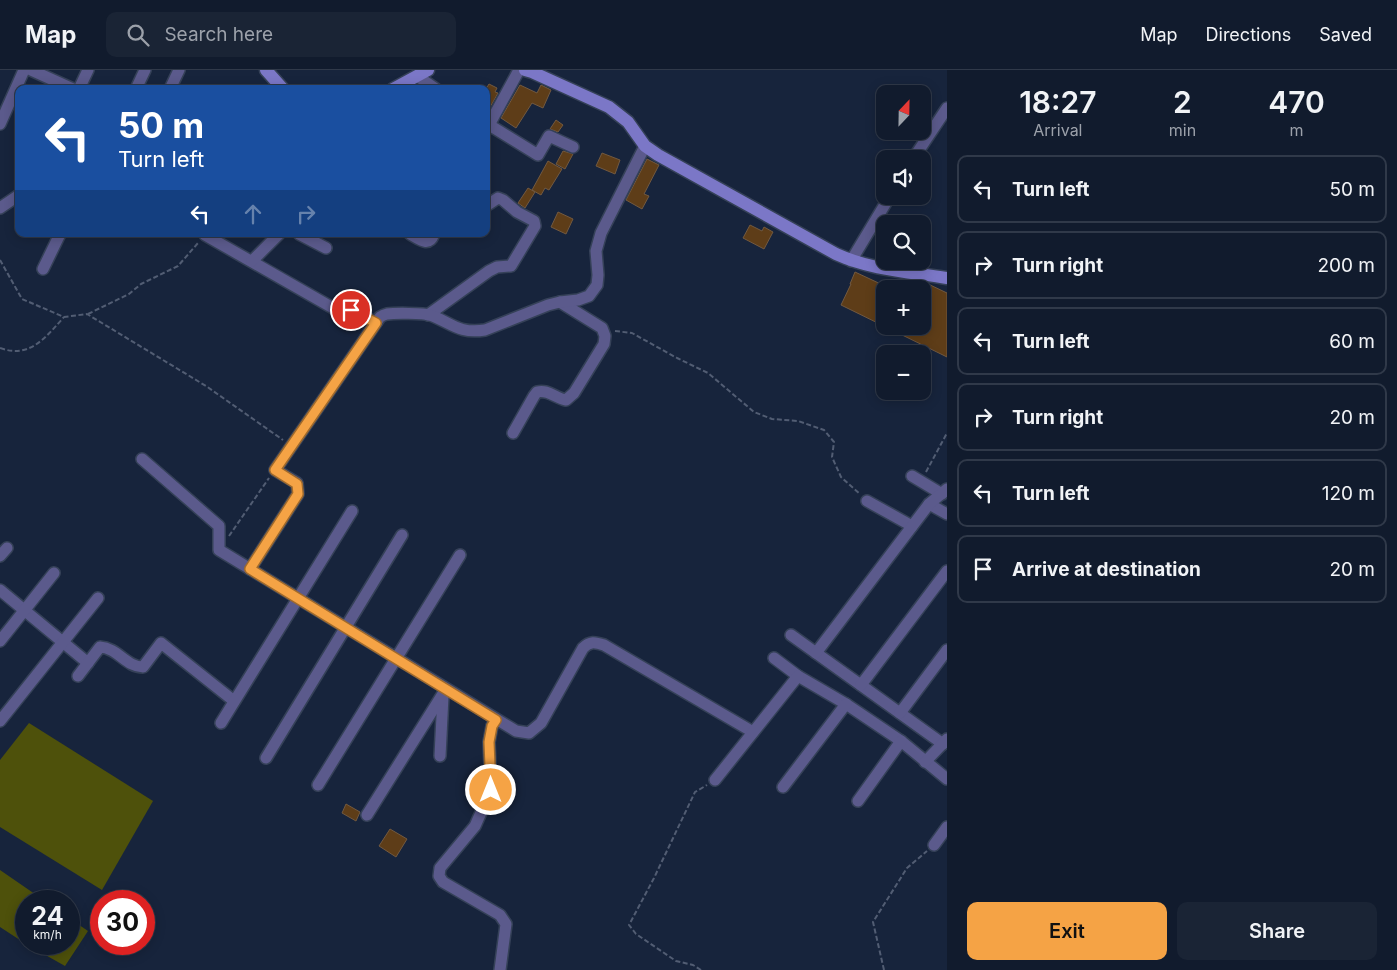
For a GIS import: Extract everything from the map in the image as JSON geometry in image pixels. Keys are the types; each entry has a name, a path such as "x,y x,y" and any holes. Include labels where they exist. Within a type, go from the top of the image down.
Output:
{"street":[{"path":"17,85 24,70"},
{"path":"31,70 64,85"},
{"path":"81,85 88,70"},
{"path":"138,85 145,70"},
{"path":"172,85 179,70"},
{"path":"266,70 279,85"},
{"path":"400,85 428,70"},
{"path":"490,121 519,70"},
{"path":"525,70 609,108 628,122 645,146 658,155 836,254 851,261 870,266 947,278"},
{"path":"417,76 430,85"},
{"path":"0,124 15,90"},
{"path":"919,150 947,108"},
{"path":"490,125 538,155 549,136 573,147"},
{"path":"250,569 298,494 297,484 275,470 380,317 385,314 428,315 458,329 476,331 485,330 548,305 578,300 589,296 597,286 596,251 600,233 645,146"},
{"path":"0,208 15,198"},
{"path":"428,315 489,270 497,267 511,266 535,226 534,221 517,212 503,200 498,198 490,203"},
{"path":"851,261 885,205"},
{"path":"43,269 59,237"},
{"path":"210,237 340,312 351,310 376,323"},
{"path":"252,261 276,237"},
{"path":"305,237 326,248"},
{"path":"416,237 423,241 428,241 433,237"},
{"path":"514,433 537,392 547,392 566,400 574,393 604,344 606,336 602,328 560,302"},
{"path":"142,459 220,526 219,550 396,658 444,691 516,731 529,733 541,723 583,648 589,643 596,642 753,732"},
{"path":"816,653 928,504 944,491 917,479"},
{"path":"867,501 912,526"},
{"path":"928,504 947,514"},
{"path":"221,723 352,511"},
{"path":"266,758 402,535"},
{"path":"318,785 460,555"},
{"path":"861,685 947,571"},
{"path":"0,641 54,573"},
{"path":"0,590 88,663"},
{"path":"0,721 98,598"},
{"path":"791,635 900,713 945,741 926,762"},
{"path":"78,676 100,647 107,647 136,667 143,667 161,643 234,701"},
{"path":"900,713 947,650"},
{"path":"774,658 798,676 846,704 900,741 947,779"},
{"path":"715,780 798,676"},
{"path":"440,756 444,691"},
{"path":"367,815 444,691"},
{"path":"782,788 846,704"},
{"path":"496,720 492,726 489,742 491,790 475,826 440,868 439,876 443,882 500,914 506,924 500,970"},
{"path":"858,801 900,741"},
{"path":"934,845 947,827"}],"path":[{"path":"0,260 22,299 64,317 87,314 129,294 142,284 178,266 204,237"},
{"path":"87,314 206,386 291,446"},
{"path":"0,348 17,352 34,347 64,317"},
{"path":"606,336 611,331 632,333 708,373 754,412 772,419 798,421 824,430 834,442 832,457 841,477 867,501"},
{"path":"917,479 947,433"},
{"path":"219,550 275,470"},
{"path":"701,970 694,965 676,961 636,934 629,925 654,878 694,792 715,780"},
{"path":"884,970 873,922 907,868 934,845"}],"shaded area":[{"path":"29,723 153,801 102,890 0,827 0,760"},
{"path":"0,870 29,890 15,890 15,937 0,927"},
{"path":"80,926 88,931 80,943"},
{"path":"46,955 72,955 65,966"}],"building":[{"path":"489,84 497,88 495,92 498,93 490,107 490,85"},
{"path":"520,85 537,93 541,85 551,90 543,108 532,103 516,128 501,118"},
{"path":"556,120 563,125 558,132 550,129"},
{"path":"563,151 573,154 565,169 556,164"},
{"path":"602,153 620,160 615,174 596,166"},
{"path":"647,159 659,165 644,194 649,196 642,209 626,200"},
{"path":"548,161 562,169 549,190 545,188 541,195 532,190"},
{"path":"528,188 535,192 525,208 518,203"},
{"path":"558,212 573,219 566,234 551,227"},
{"path":"750,225 762,231 764,227 773,232 764,249 743,238"},
{"path":"855,272 876,282 876,322 841,305"},
{"path":"931,285 947,293 947,357 931,349 931,345 923,345 902,335 931,335"},
{"path":"346,804 360,812 356,821 342,813"},
{"path":"390,829 407,839 396,857 379,846"}],"route":[{"path":"351,310 376,323 275,470 297,484 298,494 250,569 496,720 492,726 489,742 491,790"}]}
